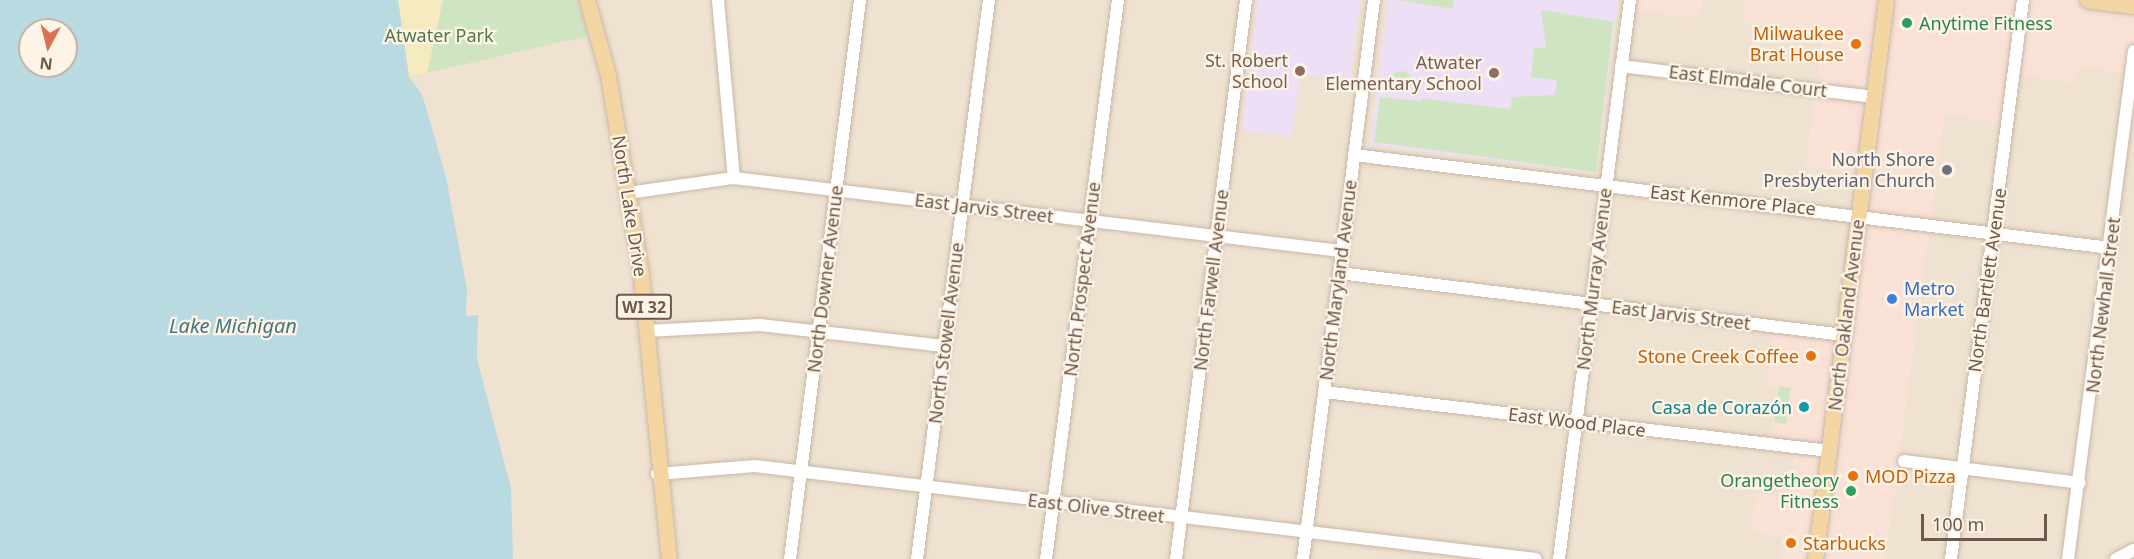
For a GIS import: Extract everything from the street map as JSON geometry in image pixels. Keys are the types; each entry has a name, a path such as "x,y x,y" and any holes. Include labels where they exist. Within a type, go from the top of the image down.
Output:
{"main road":[{"name":"North Lake Drive","path":"587,0 608,75 628,193 646,331 657,474 669,559"},
{"name":"North Oakland Avenue","path":"1815,559 1886,0"},
{"path":"2087,0 2134,6"}],"street":[{"path":"718,0 734,178"},
{"name":"North Downer Avenue","path":"790,559 860,0"},
{"name":"North Stowell Avenue","path":"917,559 989,0"},
{"name":"North Prospect Avenue","path":"1046,559 1118,0"},
{"name":"North Farwell Avenue","path":"1176,559 1246,0"},
{"name":"North Maryland Avenue","path":"1302,559 1374,0"},
{"name":"North Murray Avenue","path":"1559,559 1630,0"},
{"name":"North Bartlett Avenue","path":"1951,559 2023,0"},
{"name":"North Newhall Street","path":"2068,559 2080,483 2134,51"},
{"name":"East Elmdale Court","path":"1621,66 1874,97"},
{"name":"East Kenmore Place","path":"1354,155 1859,214 2110,248"},
{"name":"East Jarvis Street","path":"628,193 734,178 1341,252"},
{"name":"East Jarvis Street","path":"1339,273 1844,335"},
{"path":"646,331 760,325 944,346"},
{"name":"East Wood Place","path":"1324,392 1829,451"},
{"path":"1904,461 2080,483"},
{"name":"East Olive Street","path":"657,474 755,466 1181,519 1535,559"},
{"path":"2116,559 2134,550"}],"shaded area":[{"path":"222,0 1630,0 1700,17 1702,0 1745,0 1743,22 1824,31 1806,166 1865,173 1844,335 1767,385 1778,386 1770,445 1796,449 1789,497 1750,532 1782,535 1779,559 327,559"},
{"name":"St. Robert School","path":"1258,0 1360,0 1350,80 1300,74 1292,137 1242,130"},
{"name":"Atwater Elementary School","path":"1388,0 1618,0 1596,172 1370,145"},
{"path":"1630,0 1702,0 1700,18 1629,10"},
{"path":"1745,0 2134,0 2134,121 2125,120 2131,73 2078,66 2075,82 2014,74 2008,123 1944,115 1885,559 1779,559 1782,535 1750,532 1756,493 1789,497 1796,449 1770,446 1778,387 1767,385 1774,327 1844,335 1864,173 1806,166 1824,31 1743,22"},
{"path":"2077,66 2131,73 2126,120 2134,121 2134,559 1885,559 1944,115 2014,74 2075,82"}],"green space":[{"name":"Atwater Park","path":"398,0 577,0 588,36 409,77"},
{"path":"1399,0 1454,0 1453,9"},
{"path":"1541,10 1613,22 1596,172 1374,142 1380,97 1420,101 1419,112 1421,98 1510,109 1512,97 1555,95 1557,80 1531,77 1534,48 1546,48"},
{"path":"1401,71 1409,74 1412,82 1409,90 1401,93 1393,90 1390,82 1393,74"},
{"path":"1779,386 1791,388 1786,424 1774,422"}],"sand":[{"path":"398,0 443,0 427,73 409,77"}],"water":[{"name":"Lake Michigan","path":"0,0 398,0 409,77 422,94 446,177 467,289 466,316 478,315 477,359 511,488 513,559 0,559"}],"place":[{"name":"Anytime Fitness","path":"1907,23"},
{"name":"Milwaukee Brat House","path":"1856,44"},
{"name":"St. Robert School","path":"1300,71"},
{"name":"Atwater Elementary School","path":"1494,73"},
{"name":"North Shore Presbyterian Church","path":"1947,170"},
{"name":"Metro Market","path":"1892,299"},
{"name":"Stone Creek Coffee","path":"1811,356"},
{"name":"Casa de Corazón","path":"1804,407"},
{"name":"MOD Pizza","path":"1853,476"},
{"name":"Orangetheory Fitness","path":"1851,491"},
{"name":"Starbucks","path":"1791,543"}]}
